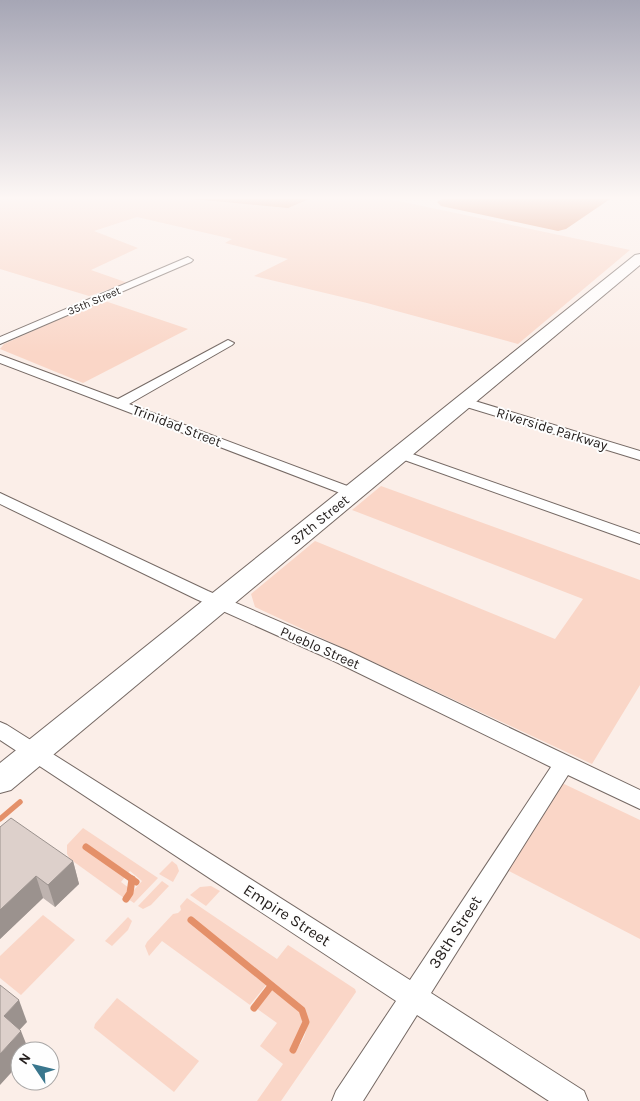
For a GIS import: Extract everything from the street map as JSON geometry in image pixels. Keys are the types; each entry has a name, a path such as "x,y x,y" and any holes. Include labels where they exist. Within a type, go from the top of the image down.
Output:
{"main road":[{"name":"37th Street","path":"0,782 640,258"}],"street":[{"name":"35th Street","path":"0,341 188,260"},
{"path":"119,404 228,343"},
{"name":"Trinidad Street","path":"0,358 354,493"},
{"name":"Riverside Parkway","path":"465,402 640,456"},
{"path":"401,454 640,539"},
{"name":"Pueblo Street","path":"0,498 218,602 341,656 640,800"},
{"name":"Empire Street","path":"0,730 574,1101"},
{"name":"38th Street","path":"346,1101 565,763"}],"shaded area":[{"path":"0,250 133,250 91,270 128,283 89,296 0,269"},
{"path":"254,250 630,250 518,344 367,303 254,276 288,259"},
{"path":"102,300 188,329 83,383 0,349 4,344"},
{"path":"381,486 640,580 640,685 592,764 255,607 251,594 315,541 555,639 583,599 352,510"},
{"path":"562,783 640,820 640,939 507,870"},
{"path":"83,828 158,878 134,903 128,899 132,889 134,890 142,881 130,871 127,874 88,846 84,846 125,877 121,882 129,888 124,898 70,859 67,854 67,845"},
{"path":"172,861 177,865 179,871 173,882 159,874"},
{"path":"162,881 169,886 151,905 143,909 138,906"},
{"path":"211,886 220,891 206,906 190,895 200,887"},
{"path":"187,898 277,959 288,945 355,989 356,992 281,1101 257,1101 283,1064 260,1046 277,1023 256,1008 272,988 298,1008 303,1020 298,1037 291,1050 292,1053 301,1043 306,1031 307,1019 302,1007 193,918 188,918 189,922 267,984 250,1005 162,941 149,956 145,946 147,942 173,914 181,910 180,906"},
{"path":"43,915 75,940 21,995 0,978 0,956"},
{"path":"128,917 132,921 128,930 112,946 105,941"},
{"path":"117,998 199,1061 174,1092 94,1028 95,1024"}],"building":[{"path":"11,818 73,861 48,885 36,876 0,910 0,827"},
{"path":"0,985 19,1000 4,1016 21,1031 0,1054"}],"waterway":[{"path":"0,819 20,802"},
{"path":"86,847 132,879"},
{"path":"126,899 130,893 132,879"},
{"path":"132,879 136,882"},
{"path":"191,920 302,1010 306,1022 293,1050"},
{"path":"254,1008 271,986"}]}
